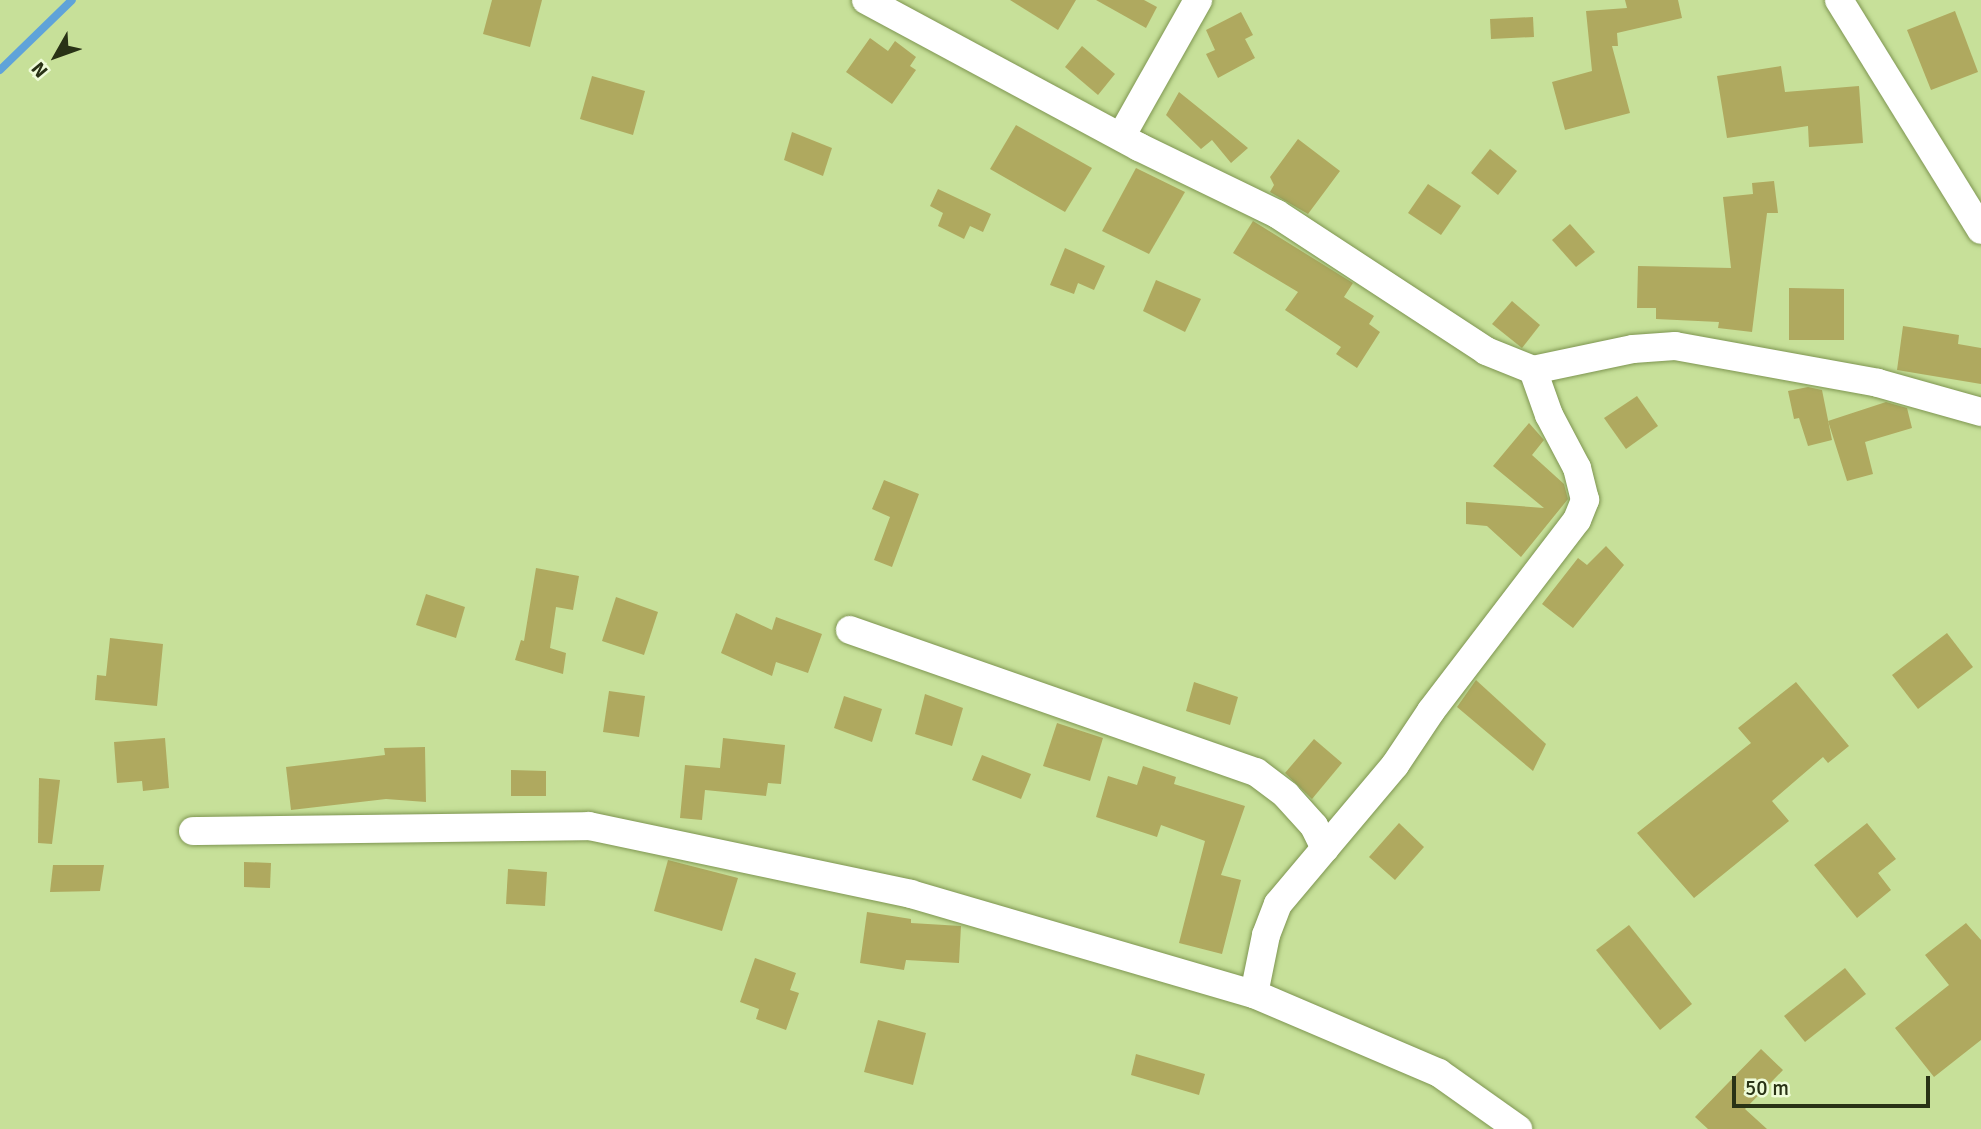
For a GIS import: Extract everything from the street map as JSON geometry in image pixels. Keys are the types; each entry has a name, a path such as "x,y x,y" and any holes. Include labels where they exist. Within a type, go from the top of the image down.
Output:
{"street":[{"path":"866,0 1277,214 1486,351 1533,370 1633,349 1675,346 1878,383 1981,412"},
{"path":"1122,135 1198,0"},
{"path":"1839,0 1981,230"},
{"path":"1254,993 1266,935 1278,904 1395,765 1431,711 1577,520 1585,500 1577,468 1549,415 1533,370"},
{"path":"850,630 1256,772 1286,795 1314,827 1325,849"},
{"path":"194,831 589,827 911,894 1254,993 1439,1073 1518,1129"}],"building":[{"path":"492,0 542,0 530,47 483,34"},
{"path":"1010,0 1076,0 1058,30"},
{"path":"1096,0 1144,0 1157,7 1146,28"},
{"path":"1625,0 1678,0 1682,18 1617,33 1618,46 1612,46 1630,113 1565,130 1552,82 1592,71 1586,11 1627,8"},
{"path":"1955,11 1978,72 1931,90 1907,30"},
{"path":"1241,12 1253,35 1245,39 1255,58 1218,78 1206,54 1215,50 1206,30"},
{"path":"1533,17 1534,37 1491,39 1490,19"},
{"path":"870,38 888,51 895,41 916,57 910,66 916,70 892,104 846,72"},
{"path":"1082,46 1115,74 1098,95 1065,67"},
{"path":"1781,66 1785,92 1859,86 1863,143 1809,147 1808,126 1727,138 1717,76"},
{"path":"592,76 645,91 633,135 580,119"},
{"path":"1179,92 1248,148 1231,163 1212,140 1201,149 1166,115"},
{"path":"1016,125 1092,168 1065,212 990,169"},
{"path":"792,132 832,148 823,176 784,160"},
{"path":"1298,139 1340,171 1308,214 1270,192 1274,185 1270,177"},
{"path":"1490,149 1517,171 1498,195 1471,173"},
{"path":"1136,168 1185,192 1149,254 1102,231"},
{"path":"1774,181 1778,213 1767,213 1752,332 1718,328 1719,322 1656,319 1656,308 1637,308 1638,266 1731,268 1723,197 1753,194 1752,183"},
{"path":"1428,184 1461,206 1441,235 1408,213"},
{"path":"938,189 991,214 983,232 970,226 964,239 938,226 943,213 930,206"},
{"path":"1253,221 1353,283 1344,297 1374,316 1369,324 1380,332 1357,368 1336,354 1341,347 1285,310 1298,292 1233,253"},
{"path":"1570,224 1595,252 1576,267 1552,240"},
{"path":"1065,248 1105,266 1094,290 1078,283 1074,294 1050,285"},
{"path":"1156,280 1201,299 1185,332 1143,311"},
{"path":"1789,288 1844,289 1844,340 1789,340"},
{"path":"1512,301 1540,325 1522,348 1492,324"},
{"path":"1903,326 1959,335 1958,344 1981,348 1981,384 1897,370"},
{"path":"1808,387 1822,390 1832,440 1808,446 1799,418 1794,419 1788,391"},
{"path":"1637,396 1658,426 1626,449 1604,418"},
{"path":"1886,402 1907,408 1912,428 1865,442 1873,474 1847,481 1828,421"},
{"path":"1529,423 1544,440 1532,455 1564,484 1568,499 1521,557 1487,526 1466,524 1466,502 1544,508 1493,466"},
{"path":"884,480 919,494 892,567 874,560 890,517 872,509"},
{"path":"1606,546 1624,565 1573,628 1542,604 1578,558 1587,565"},
{"path":"536,568 579,576 573,610 556,607 550,648 566,653 563,674 515,660 521,640 524,641"},
{"path":"426,594 465,607 456,638 416,625"},
{"path":"616,597 658,612 644,655 602,641"},
{"path":"736,613 772,630 776,617 822,634 808,673 776,662 772,676 721,653"},
{"path":"1947,633 1973,667 1918,709 1892,675"},
{"path":"110,638 163,644 157,706 95,700 97,675 106,676"},
{"path":"1476,680 1546,744 1533,771 1457,707"},
{"path":"1194,682 1238,697 1230,725 1186,711"},
{"path":"1796,682 1849,746 1828,763 1823,757 1772,801 1789,821 1694,898 1637,833 1751,743 1738,728"},
{"path":"609,691 645,696 639,737 603,732"},
{"path":"925,694 963,708 952,746 915,734"},
{"path":"844,696 882,709 872,742 834,728"},
{"path":"1057,723 1103,738 1090,781 1043,766"},
{"path":"165,738 169,788 143,791 142,781 117,783 114,742"},
{"path":"723,738 785,745 781,784 768,783 766,796 705,790 702,820 680,818 685,765 720,768"},
{"path":"1314,739 1342,763 1312,799 1285,773"},
{"path":"425,747 426,802 386,799 291,810 286,767 385,755 384,748"},
{"path":"982,755 1031,774 1021,799 972,780"},
{"path":"1143,766 1176,777 1174,784 1245,806 1221,875 1241,880 1222,954 1179,943 1205,841 1161,825 1157,837 1096,817 1108,776 1137,785"},
{"path":"511,770 546,771 546,796 511,796"},
{"path":"39,778 60,780 52,844 38,843"},
{"path":"1399,823 1424,847 1395,880 1369,857"},
{"path":"1867,823 1896,859 1878,873 1891,890 1857,918 1814,865"},
{"path":"668,860 738,878 722,931 654,911"},
{"path":"244,862 271,863 270,888 244,887"},
{"path":"53,865 104,865 100,891 50,892"},
{"path":"508,869 547,872 545,906 506,904"},
{"path":"867,912 911,919 911,923 961,926 959,963 906,960 904,970 860,963"},
{"path":"1966,923 1981,940 1981,1040 1934,1077 1895,1028 1949,985 1925,955"},
{"path":"1629,925 1692,1004 1660,1030 1596,950"},
{"path":"755,958 796,973 790,990 799,993 786,1030 756,1019 759,1009 740,1002"},
{"path":"1845,968 1866,994 1805,1042 1784,1016"},
{"path":"878,1020 926,1033 913,1085 864,1072"},
{"path":"1761,1049 1783,1070 1745,1109 1767,1129 1708,1129 1695,1117"},
{"path":"1136,1054 1205,1074 1199,1095 1131,1075"}],"waterway":[{"path":"0,70 72,0"}]}
